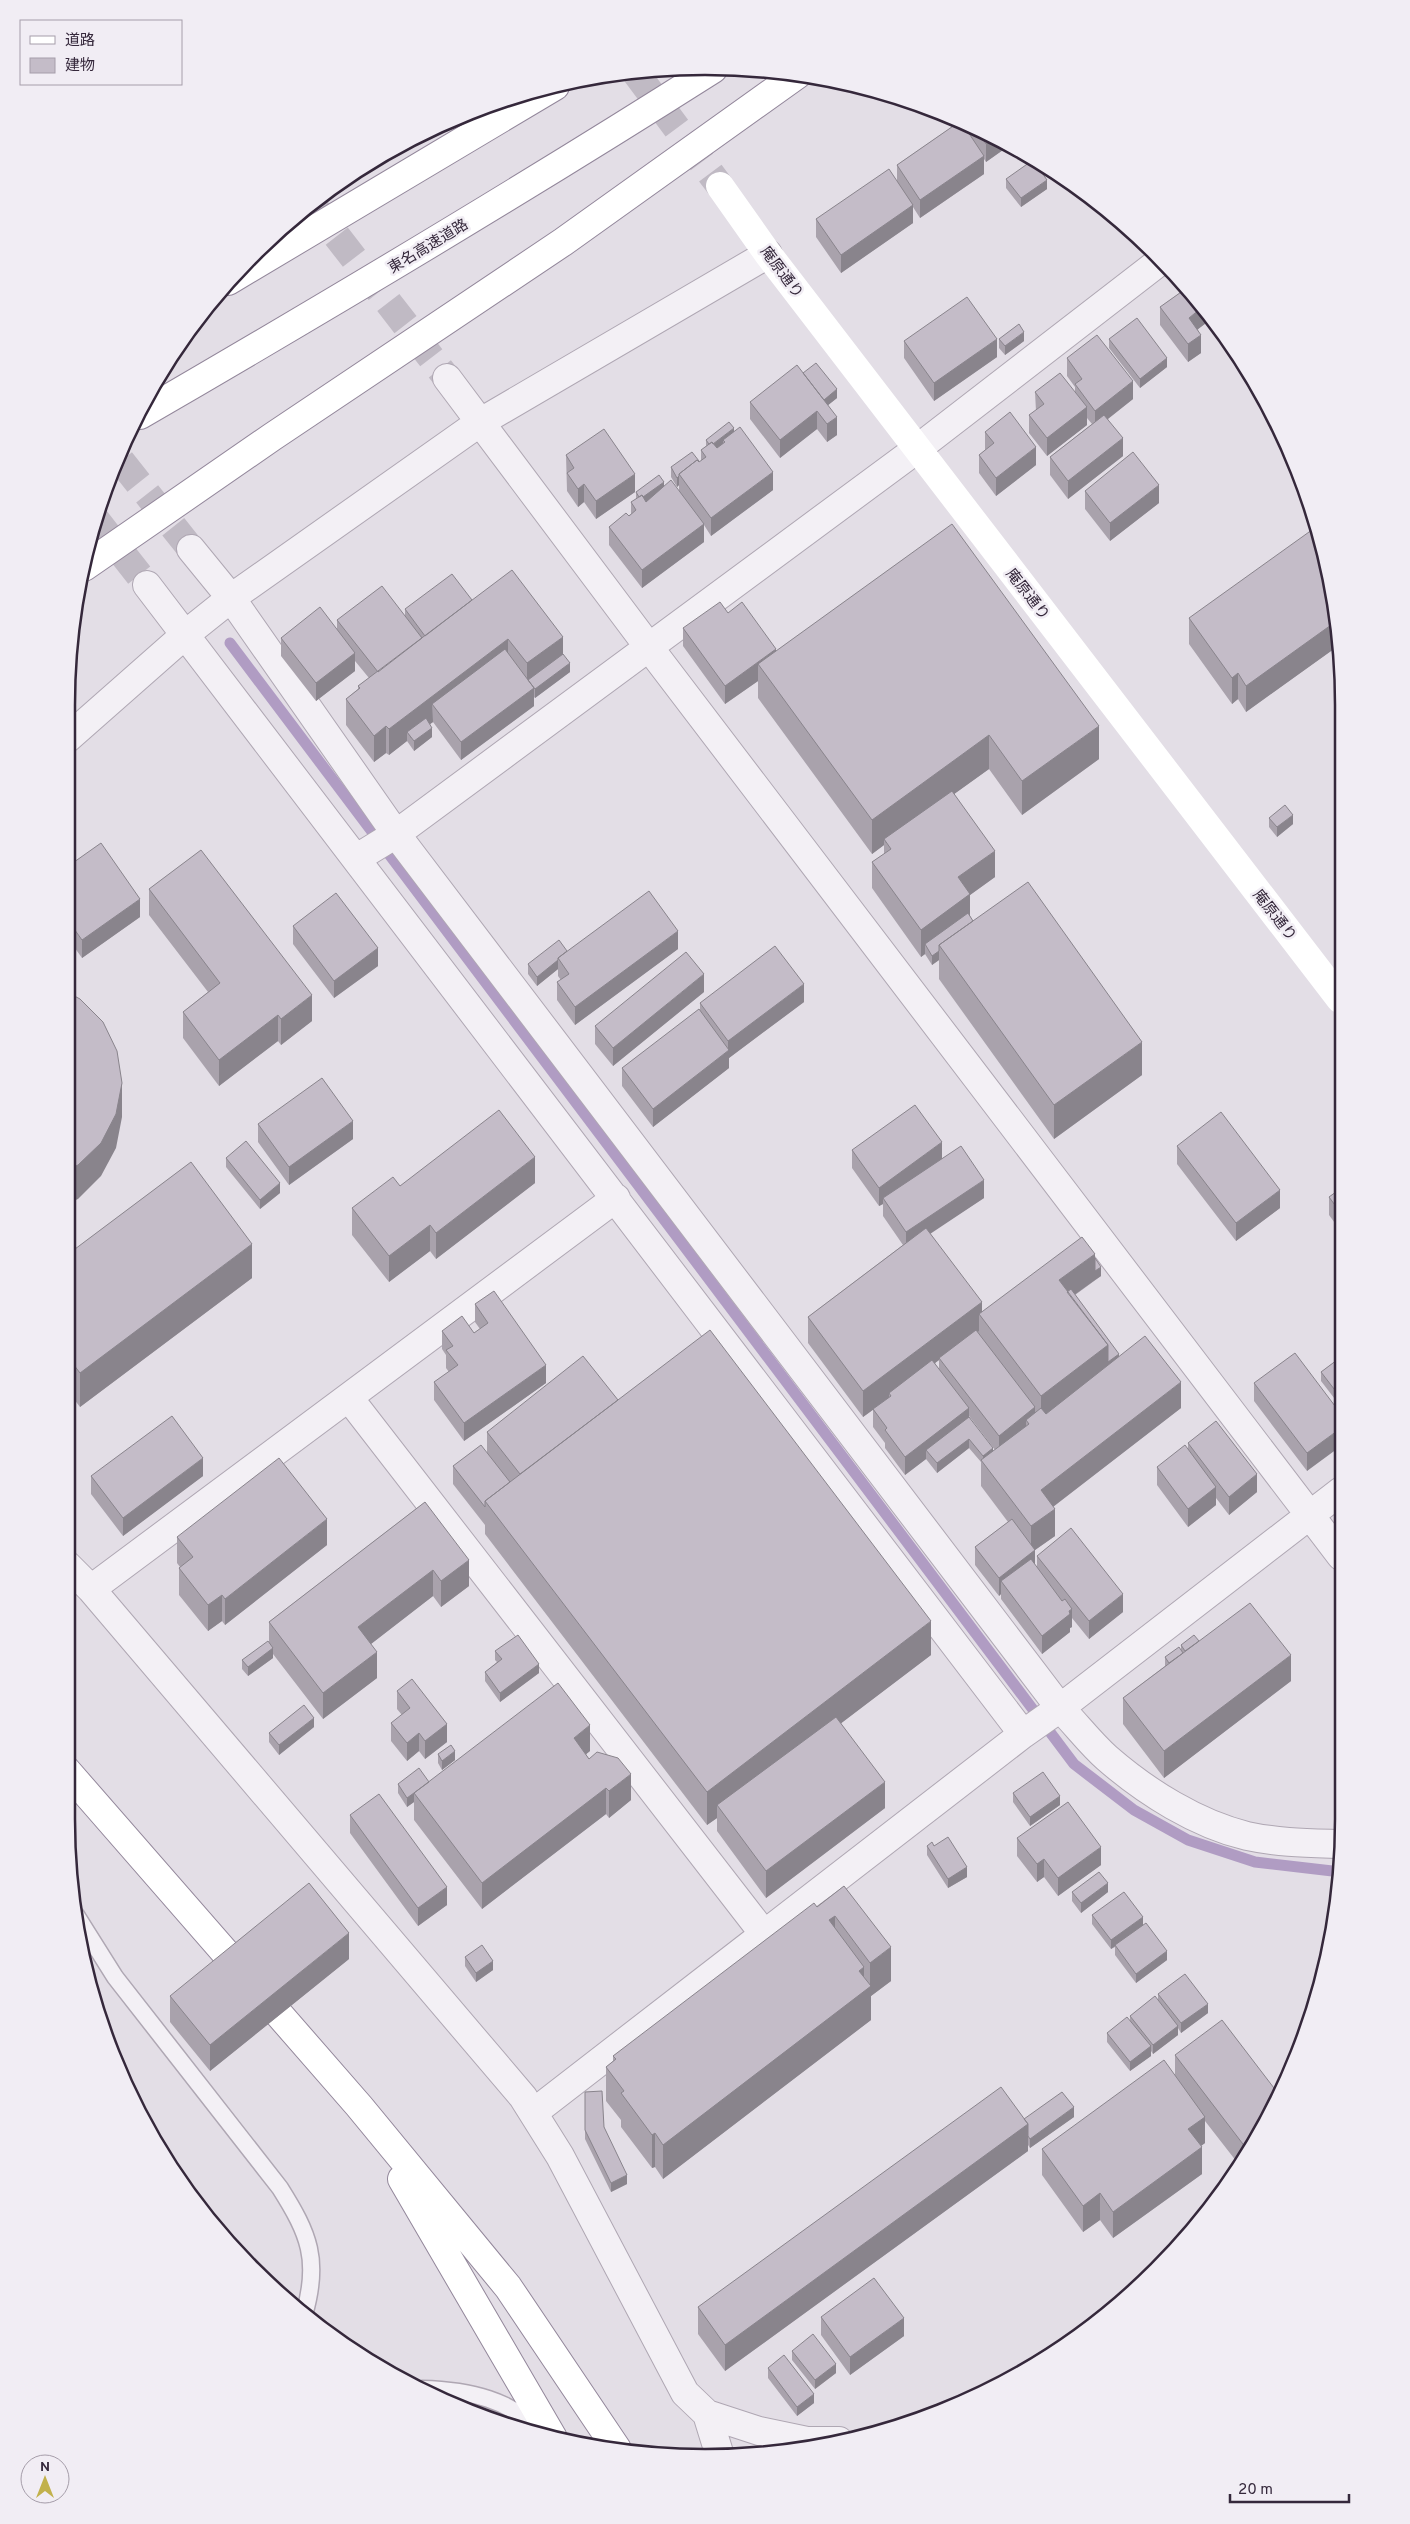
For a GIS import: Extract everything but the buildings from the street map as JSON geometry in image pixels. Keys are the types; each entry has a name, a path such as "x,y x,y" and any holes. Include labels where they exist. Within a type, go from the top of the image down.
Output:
{"main road":[{"name":"東名高速道路","path":"148,410 561,166 704,75"},
{"path":"92,562 272,436 563,242 789,80"},
{"path":"256,265 534,98"},
{"name":"庵原通り","path":"720,186 768,254 1335,992"},
{"path":"75,1780 360,2106 508,2287 612,2442"},
{"path":"360,2106 548,2429"}],"street":[{"path":"75,732 186,634 231,598 479,423 768,254"},
{"path":"357,858 396,834 917,449 1155,265"},
{"path":"447,378 648,646 1335,1548"},
{"path":"191,549 231,598 396,834 1060,1708 1107,1758 1152,1791 1197,1818 1246,1835 1287,1842 1334,1844"},
{"path":"147,585 1023,1734"},
{"path":"92,1589 616,1198"},
{"path":"349,1398 764,1934"},
{"path":"533,2113 1023,1734 1060,1708 1335,1496"},
{"path":"75,1573 92,1589 524,2097 560,2156 685,2393 707,2414 759,2431 810,2440"},
{"path":"707,2414 718,2449"}],"lane":[{"path":"85,1929 115,1977 280,2188 302,2223 312,2255 312,2290 307,2307"},
{"path":"438,2389 456,2390 510,2407 530,2424"}],"waterway":[{"path":"230,643 1074,1764 1134,1810 1188,1840 1255,1862 1333,1871"}],"tunnel":[{"path":"640,78 720,186"},
{"path":"316,209 447,378"},
{"path":"123,464 191,549"},
{"path":"101,526 147,585"}]}
